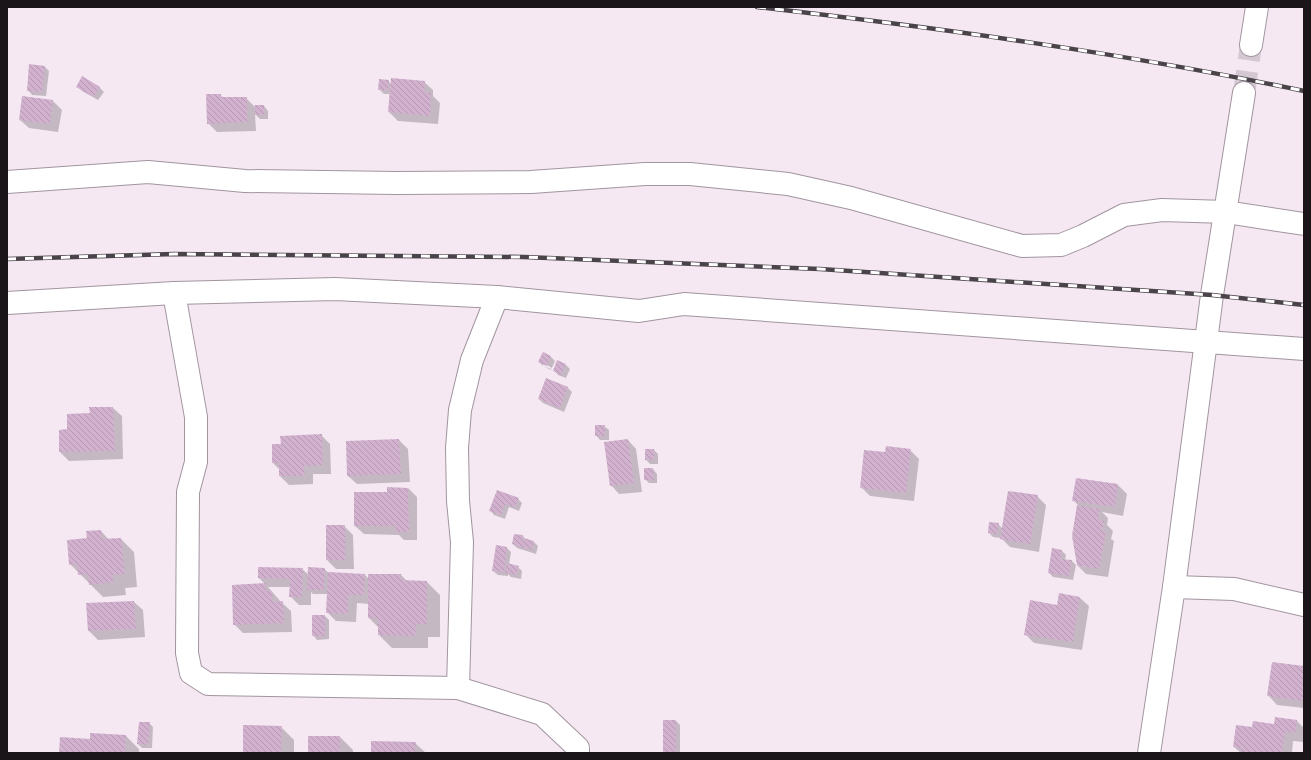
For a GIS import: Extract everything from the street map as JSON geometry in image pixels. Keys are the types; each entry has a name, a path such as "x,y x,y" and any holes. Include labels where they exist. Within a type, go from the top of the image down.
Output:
{"street":[{"path":"1251,45 1257,7"},
{"path":"1149,753 1174,587 1212,295 1244,93"},
{"path":"7,182 148,172 245,181 397,183 531,182 645,174 690,174 788,184 850,198 1022,246 1061,245 1083,236 1124,215 1162,210 1226,212 1304,224"},
{"path":"7,303 174,293 334,289 497,297 638,311 684,304 1304,349"},
{"path":"174,293 196,417 196,462 188,492 187,653 191,673 208,684 458,688 542,714 578,748 578,753"},
{"path":"458,688 462,542 458,501 457,448 460,410 472,360 497,297"},
{"path":"1174,587 1234,589 1304,605"}],"building":[{"path":"29,64 45,66 42,92 27,91"},
{"path":"82,76 100,87 94,97 76,87"},
{"path":"391,78 425,81 424,92 431,93 430,116 388,112"},
{"path":"379,79 389,80 388,90 378,90"},
{"path":"206,94 221,94 221,97 247,97 247,122 207,124"},
{"path":"22,96 53,100 50,124 19,120"},
{"path":"255,105 264,105 264,115 255,115"},
{"path":"543,352 551,356 547,366 538,362"},
{"path":"557,360 566,364 561,375 553,371"},
{"path":"546,378 568,387 560,408 538,399"},
{"path":"89,407 113,407 115,451 59,452 59,430 67,429 67,414 90,413"},
{"path":"595,425 605,425 605,436 595,436"},
{"path":"322,434 323,465 304,466 305,476 279,476 279,463 272,463 272,444 281,444 280,436"},
{"path":"399,439 401,474 347,476 346,441"},
{"path":"628,439 634,483 610,486 604,442"},
{"path":"886,446 911,449 906,493 860,488 864,450 885,452"},
{"path":"645,449 654,449 654,460 645,460"},
{"path":"644,468 653,468 654,480 644,480"},
{"path":"1076,478 1118,484 1115,507 1072,501"},
{"path":"387,487 408,488 409,532 395,532 395,526 354,526 354,492 387,492"},
{"path":"497,490 519,498 515,507 505,504 501,515 489,511"},
{"path":"1008,491 1038,495 1030,544 1000,539"},
{"path":"1077,505 1100,509 1098,520 1104,521 1102,531 1106,532 1099,569 1077,565 1072,536"},
{"path":"989,522 999,523 997,534 988,533"},
{"path":"326,525 345,525 345,560 326,560"},
{"path":"101,530 102,539 121,538 125,574 113,575 113,582 89,585 88,574 78,575 77,564 69,565 67,540 87,538 86,531"},
{"path":"514,534 523,535 522,545 524,538 534,541 532,550 512,544"},
{"path":"496,545 507,547 504,572 492,571"},
{"path":"1052,548 1062,550 1061,559 1072,560 1069,576 1048,573"},
{"path":"507,563 519,566 516,575 505,573"},
{"path":"258,567 303,568 302,597 289,597 290,579 258,578"},
{"path":"308,567 325,568 324,590 307,590"},
{"path":"328,572 365,574 364,595 348,595 348,614 326,613"},
{"path":"368,574 401,574 401,580 427,581 427,624 416,624 415,636 378,635 378,618 368,618"},
{"path":"266,583 266,591 272,591 273,602 283,601 284,623 233,625 232,585"},
{"path":"1059,593 1080,597 1073,642 1024,635 1030,600 1057,605"},
{"path":"134,601 136,629 88,631 86,603"},
{"path":"312,615 325,615 325,636 312,636"},
{"path":"1272,662 1304,666 1304,701 1267,696"},
{"path":"1275,717 1297,720 1295,733 1285,732 1282,753 1241,753 1241,748 1233,747 1236,725 1252,727 1253,721 1274,724"},
{"path":"663,720 676,720 676,753 663,753"},
{"path":"139,722 150,722 148,745 137,744"},
{"path":"243,725 282,726 281,753 243,753"},
{"path":"90,733 126,735 125,753 59,753 60,737 90,739"},
{"path":"308,736 340,736 340,753 308,753"},
{"path":"371,741 416,742 415,753 371,753"}],"tunnel":[{"path":"1244,93 1251,45"}],"railway":[{"path":"757,7 963,33 1100,53 1236,77 1304,91"},
{"path":"7,259 174,254 524,257 820,269 1212,295 1304,305"}]}
